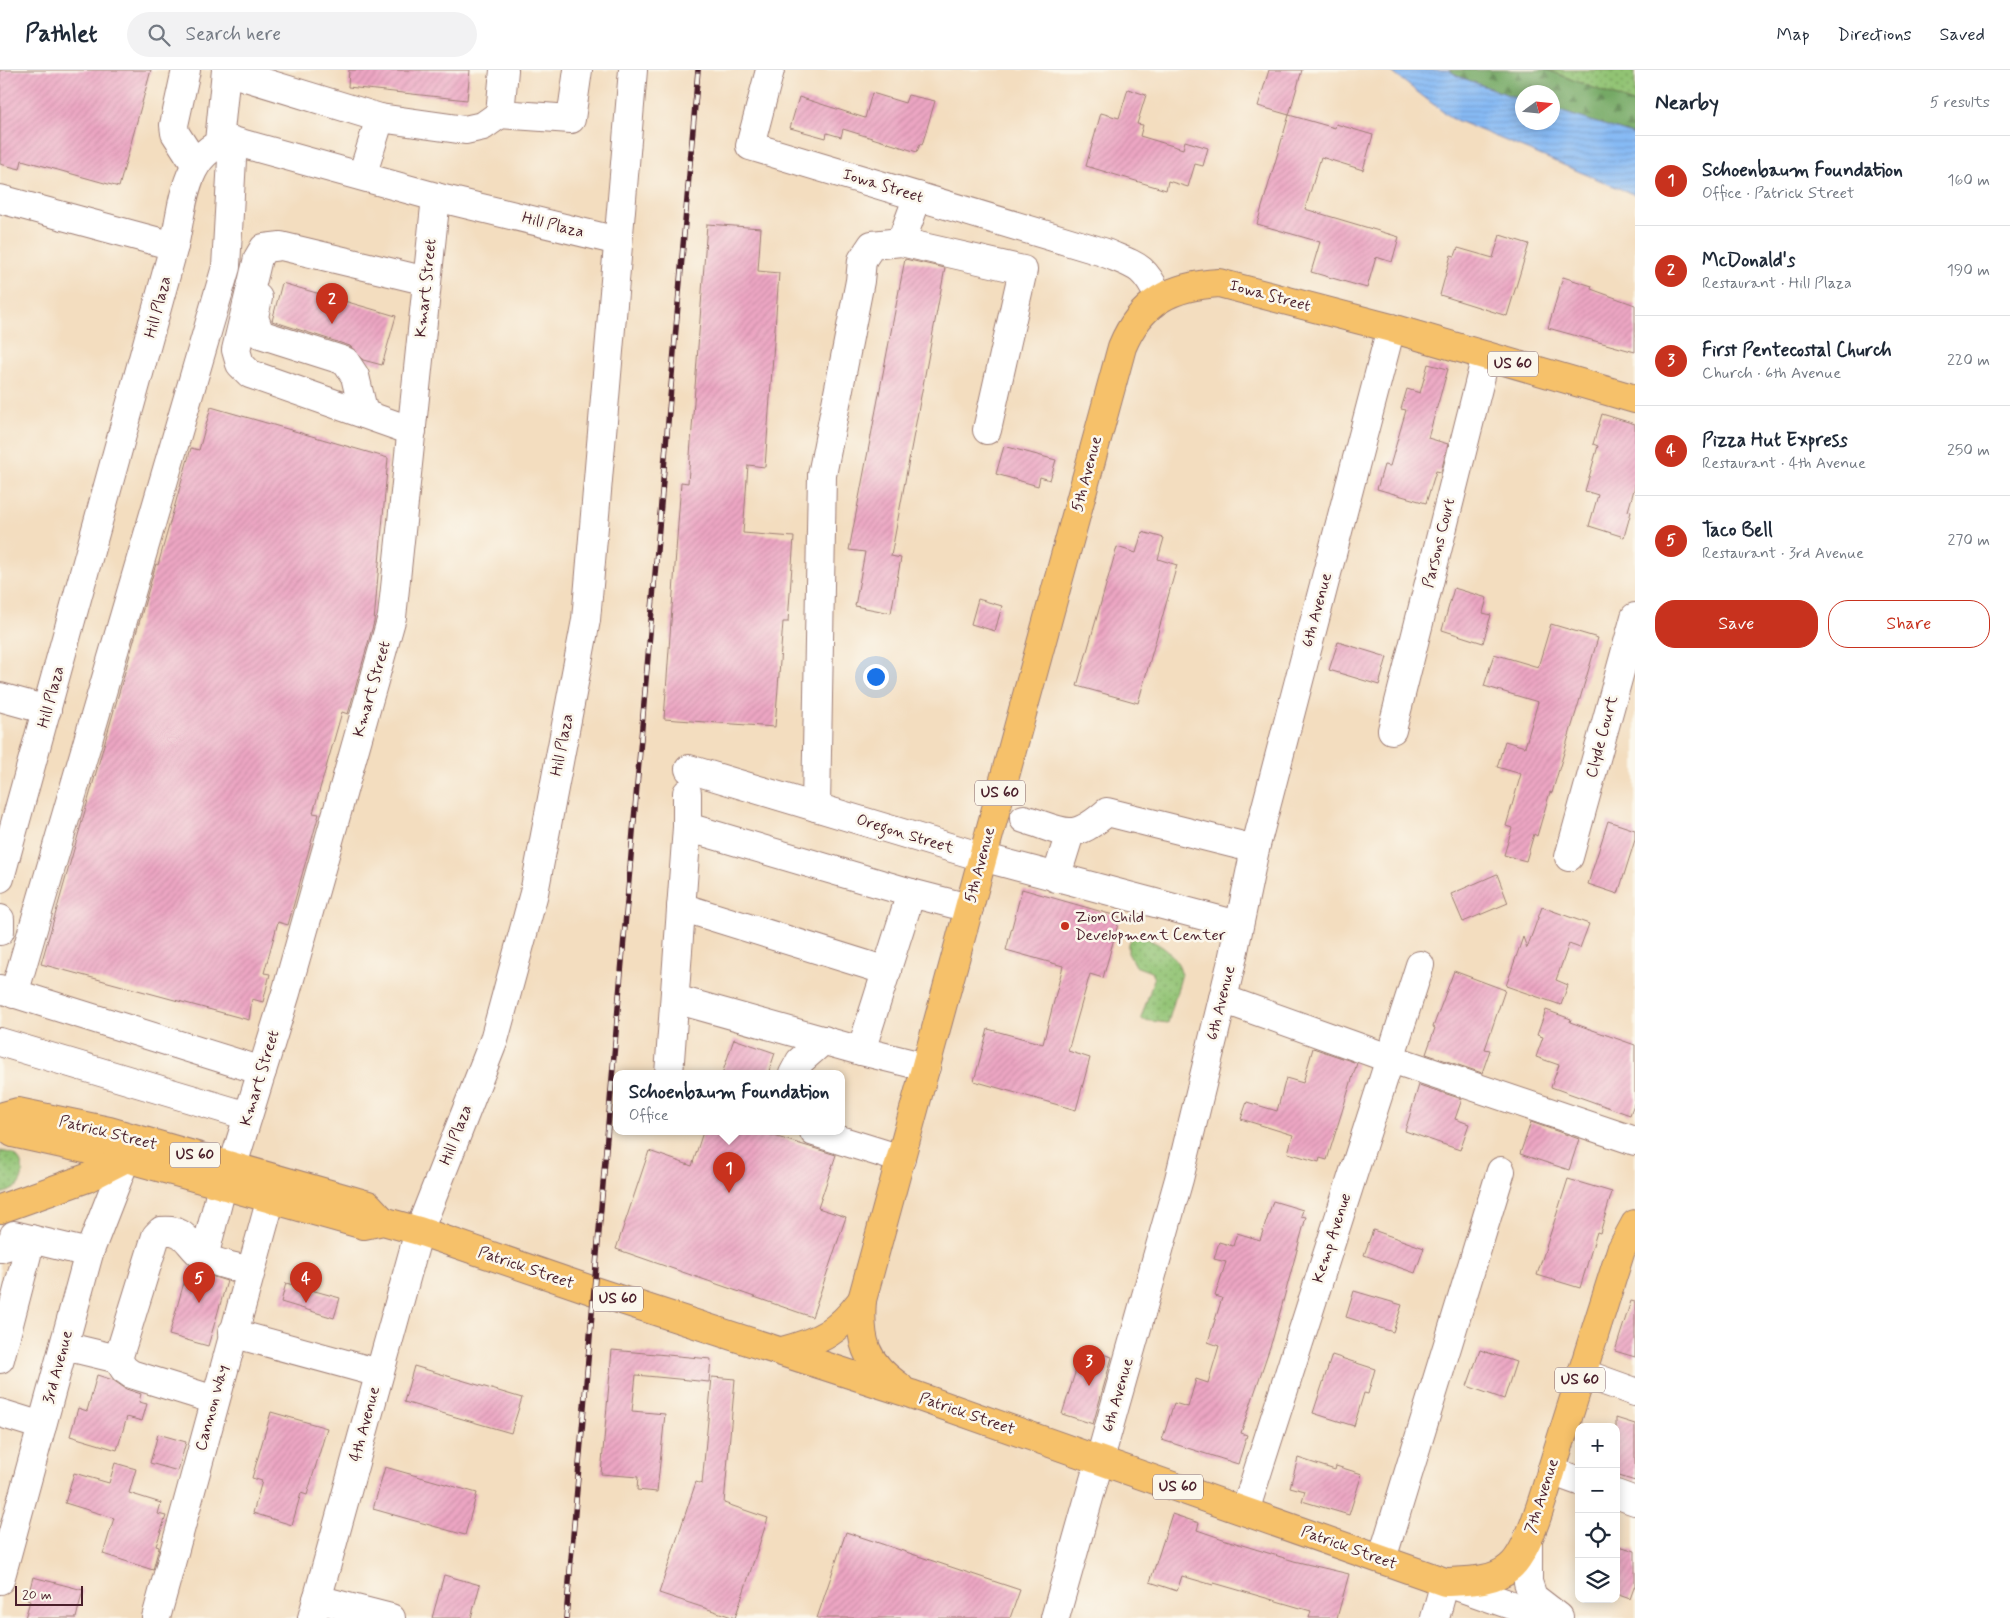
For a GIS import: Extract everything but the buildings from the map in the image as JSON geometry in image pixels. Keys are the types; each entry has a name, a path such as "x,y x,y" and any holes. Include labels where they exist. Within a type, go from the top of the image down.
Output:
{"main road":[{"name":"Iowa Street","path":"1159,297 1195,284 1219,283 1392,328 1635,399"},
{"name":"5th Avenue","path":"862,1300 1122,347 1129,330 1139,314 1159,297"},
{"name":"Patrick Street","path":"383,1220 364,1225 271,1198 228,1174 109,1131 18,1112 0,1119 13,1132 126,1158 228,1174 368,1205 383,1220 594,1291 912,1394 1445,1582"},
{"path":"0,1209 87,1178 126,1158"},
{"name":"7th Avenue","path":"1528,1538 1621,1250 1635,1224"},
{"path":"862,1300 861,1334 864,1348 881,1372 912,1394"},
{"name":"US 60","path":"782,1351 819,1340 836,1330 862,1300"},
{"name":"US 60","path":"1445,1582 1476,1581 1492,1577 1510,1568 1520,1557 1528,1538"}],"street":[{"path":"186,70 174,125 179,141 195,164"},
{"path":"500,114 504,70"},
{"path":"262,1071 7,992 226,267 226,71 380,118 465,130 483,126 500,114 572,120 578,70"},
{"name":"Hill Plaza","path":"418,1231 494,1040 534,893 586,620 633,70"},
{"name":"Iowa Street","path":"770,70 750,146 1103,252 1138,267 1149,276 1159,297"},
{"path":"362,176 380,118"},
{"name":"Hill Plaza","path":"0,878 174,246 190,175 201,156 226,142 362,176 436,197 618,241"},
{"path":"900,242 918,196"},
{"name":"Kmart Street","path":"204,1257 228,1174 286,993 392,617 436,197"},
{"path":"0,199 174,246"},
{"path":"816,807 822,475 860,281 862,260 872,245 900,242 1023,270 987,430"},
{"path":"412,431 250,374 240,364 236,350 258,258 264,248 286,247 427,281"},
{"path":"286,247 265,273 254,317 260,334 345,361 354,376 364,414"},
{"name":"6th Avenue","path":"1055,1618 1164,1237 1223,999 1255,849 1392,328"},
{"name":"Parsons Court","path":"1392,730 1486,356"},
{"name":"Clyde Court","path":"1569,857 1635,617"},
{"path":"1,699 47,710"},
{"name":"Oregon Street","path":"687,827 688,781 816,807 1056,878 1238,924"},
{"path":"1024,820 1070,833 1084,831 1107,812 1255,849"},
{"path":"669,1070 687,827 969,908"},
{"path":"1056,878 1070,833"},
{"path":"861,1051 911,892"},
{"path":"681,907 886,971"},
{"path":"0,918 0,932"},
{"name":"Kemp Avenue","path":"1245,1510 1420,965"},
{"path":"675,999 861,1051 926,1067"},
{"path":"1223,999 1635,1141"},
{"path":"795,1070 800,1061 824,1040"},
{"path":"0,1042 248,1116"},
{"path":"824,1135 900,1159"},
{"name":"3rd Avenue","path":"0,1580 89,1253 126,1158"},
{"path":"1382,1559 1501,1171"},
{"name":"Cannon Way","path":"156,1618 232,1333 271,1198"},
{"path":"0,1231 89,1253"},
{"path":"118,1359 156,1236 161,1231 178,1232 204,1257 249,1271"},
{"name":"4th Avenue","path":"315,1608 418,1231"},
{"path":"0,1248 31,1239"},
{"path":"0,1360 31,1239"},
{"path":"232,1333 379,1372"},
{"path":"64,1346 118,1359 124,1369 131,1374 215,1400"},
{"path":"1582,1373 1635,1392"},
{"path":"0,1414 42,1426"},
{"path":"1551,1471 1575,1480"},
{"path":"1620,1495 1635,1501"},
{"name":"7th Avenue","path":"1528,1538 1528,1582 1534,1597 1560,1618"},
{"path":"1435,1618 1445,1582"},
{"name":"Patrick Street","path":"1445,1582 1548,1618"},
{"path":"315,1608 391,1618"}],"green space":[{"path":"1449,70 1547,70 1635,104 1635,135 1560,111 1560,85 1515,85 1515,97 1457,76"},
{"path":"1547,70 1635,70 1635,104"},
{"path":"1135,936 1150,940 1166,949 1177,962 1180,969 1181,977 1168,1023 1143,1020 1141,1018 1154,979 1151,972 1135,966 1128,953 1128,943"},
{"path":"0,1151 9,1153 20,1160 22,1175 19,1184 15,1188 0,1194"}],"water":[{"path":"1389,70 1449,70 1457,76 1515,97 1515,130 1560,130 1560,111 1635,135 1635,195 1451,118"}],"railway":[{"path":"566,1618 698,70"}],"place":[{"name":"McDonald's","path":"332,324"},
{"name":"Zion Child Development Center","path":"1065,926"},
{"name":"Schoenbaum Foundation","path":"729,1193"},
{"name":"Taco Bell","path":"199,1303"},
{"name":"Pizza Hut Express","path":"306,1303"},
{"name":"First Pentecostal Church","path":"1089,1386"}]}
